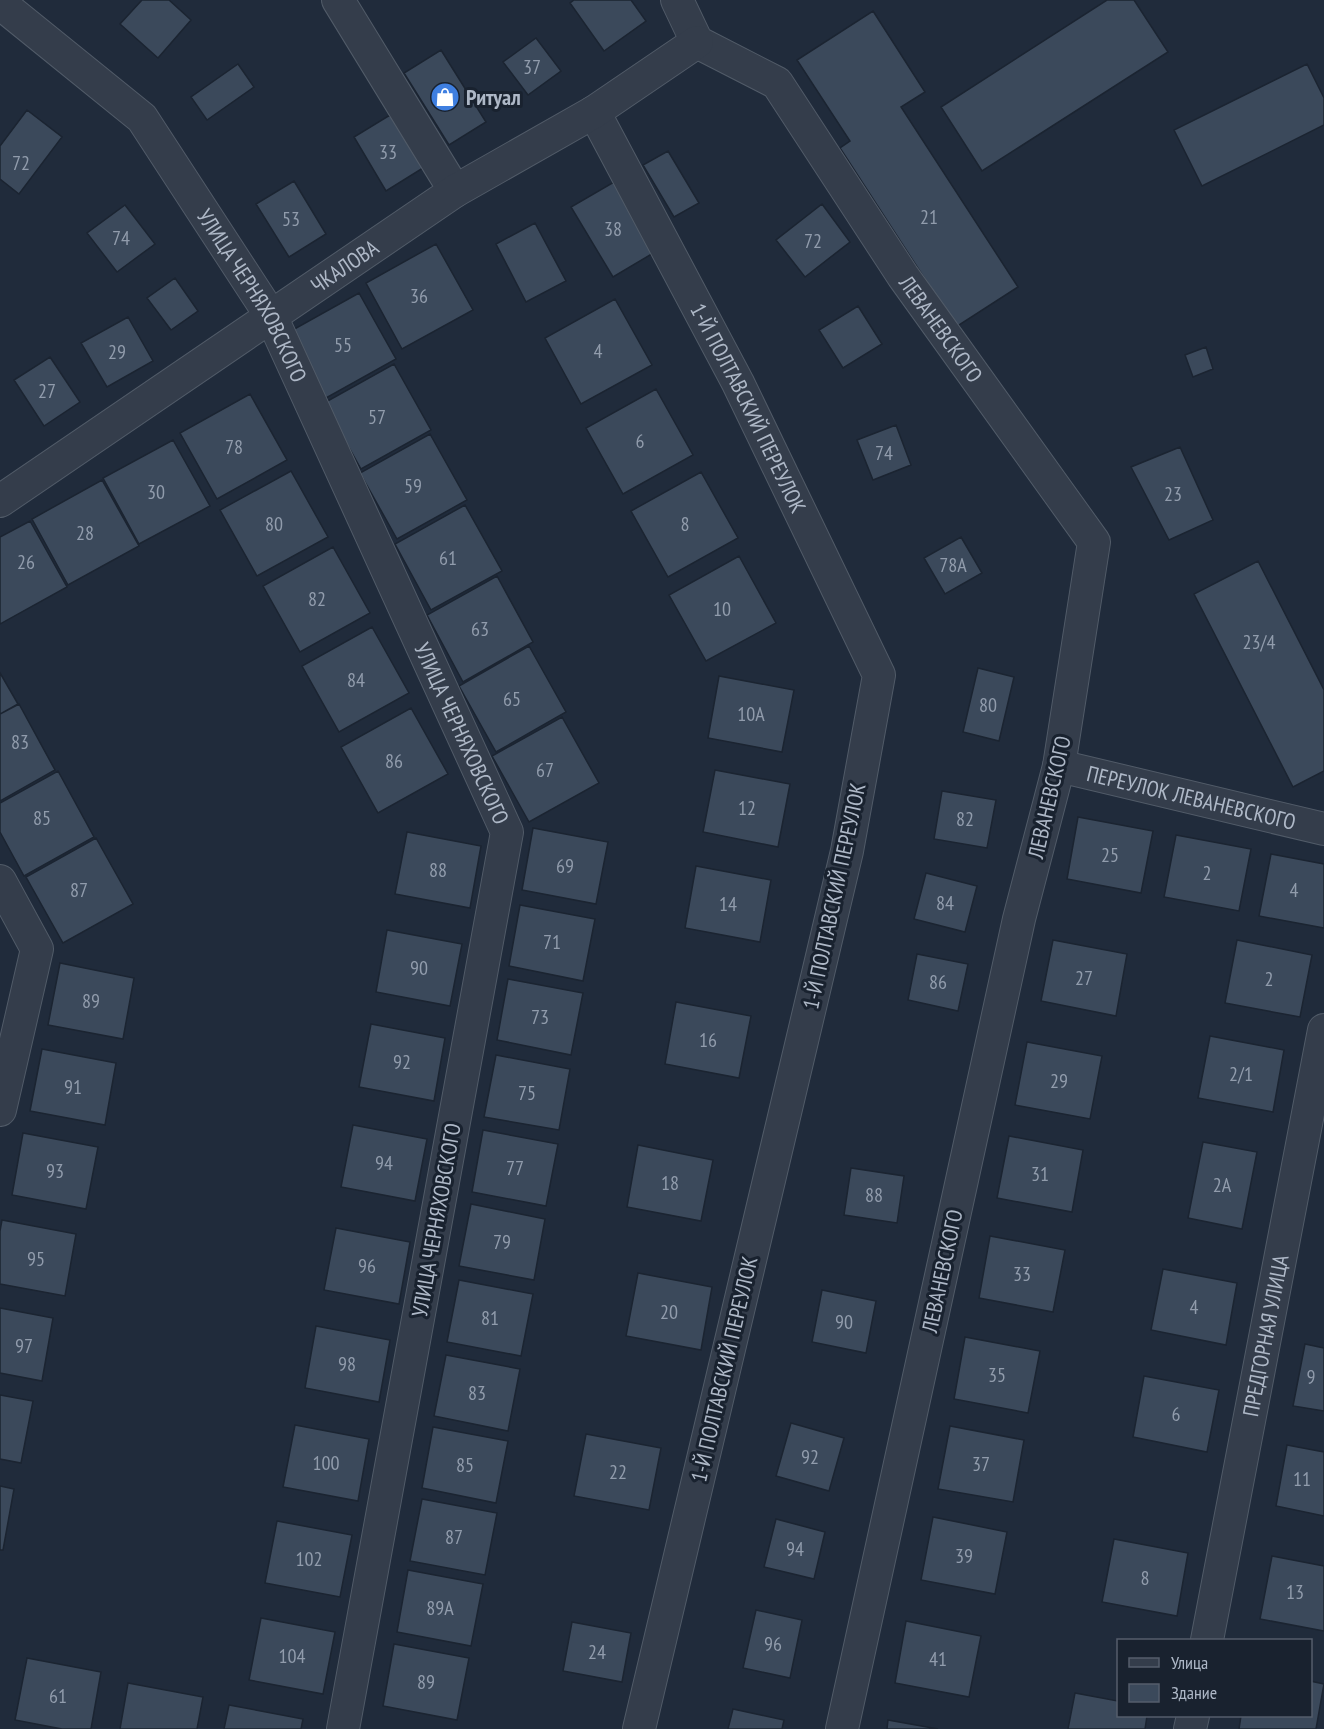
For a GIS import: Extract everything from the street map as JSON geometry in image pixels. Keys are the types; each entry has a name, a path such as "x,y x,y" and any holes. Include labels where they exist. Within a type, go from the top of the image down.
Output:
{"street":[{"path":"338,0 455,191"},
{"path":"677,0 697,42"},
{"name":"УЛИЦА ЧЕРНЯХОВСКОГО","path":"0,3 142,118 271,316 507,832 343,1729"},
{"name":"ЧКАЛОВА","path":"0,501 455,191 594,112 697,42"},
{"name":"ЛЕВАНЕВСКОГО","path":"697,42 777,83 903,276 1094,542 1059,766 1019,919 842,1729"},
{"name":"1-Й ПОЛТАВСКИЙ ПЕРЕУЛОК","path":"594,112 738,383 879,675 847,851 639,1729"},
{"name":"ПЕРЕУЛОК ЛЕВАНЕВСКОГО","path":"1059,766 1324,829"},
{"path":"0,881 37,949 0,1110"},
{"name":"ПРЕДГОРНАЯ УЛИЦА","path":"1207,1639 1324,1030"}],"building":[{"path":"142,0 169,0 191,20 158,58 120,24"},
{"path":"574,0 631,0 646,21 604,51 570,3"},
{"path":"1107,0 1134,0 1168,52 982,171 941,107"},
{"path":"873,11 925,92 901,107 1018,287 956,327 840,148 850,141 797,60"},
{"path":"536,38 561,71 528,95 503,62"},
{"name":"Ритуал","path":"441,50 486,122 449,145 404,73"},
{"path":"238,64 254,87 207,120 191,97"},
{"path":"1307,64 1324,98 1324,125 1202,186 1174,130"},
{"path":"27,110 62,137 19,194 0,179 0,146"},
{"path":"390,115 423,168 386,191 354,137"},
{"path":"668,151 699,203 674,217 643,165"},
{"path":"294,181 326,234 289,257 256,204"},
{"path":"614,182 655,252 613,277 571,207"},
{"path":"822,204 850,242 805,277 776,240"},
{"path":"125,205 155,244 117,272 87,233"},
{"path":"535,223 566,281 526,302 496,244"},
{"path":"436,244 473,310 402,349 366,283"},
{"path":"175,278 198,311 171,330 147,298"},
{"path":"359,293 396,359 326,398 289,332"},
{"path":"615,299 652,365 581,404 545,338"},
{"path":"858,306 882,344 843,368 819,330"},
{"path":"128,317 153,361 107,387 81,343"},
{"path":"1206,347 1213,369 1193,377 1185,355"},
{"path":"50,357 80,402 44,426 14,380"},
{"path":"394,364 431,430 361,469 324,403"},
{"path":"656,389 693,455 623,494 586,428"},
{"path":"250,394 287,460 217,499 180,433"},
{"path":"896,425 911,465 873,480 857,440"},
{"path":"430,434 467,500 397,539 360,473"},
{"path":"173,440 210,506 139,544 103,478"},
{"path":"1180,447 1213,520 1169,540 1131,467"},
{"path":"291,471 328,537 257,576 220,510"},
{"path":"701,472 738,538 668,577 631,511"},
{"path":"102,480 139,546 68,585 32,519"},
{"path":"465,505 502,571 431,610 395,544"},
{"path":"30,521 67,587 0,624 0,537"},
{"path":"961,537 982,573 945,594 924,558"},
{"path":"333,547 370,613 300,652 263,586"},
{"path":"739,556 776,623 706,661 669,595"},
{"path":"1258,561 1324,690 1324,771 1293,787 1194,594"},
{"path":"497,576 533,642 463,682 427,615"},
{"path":"372,627 409,693 339,732 302,666"},
{"path":"529,646 566,712 496,752 459,686"},
{"path":"978,668 1014,677 999,741 963,732"},
{"path":"0,673 18,704 0,714"},
{"path":"719,676 794,690 782,752 708,738"},
{"path":"19,704 55,770 0,801 0,714"},
{"path":"411,708 448,774 378,813 341,747"},
{"path":"562,717 599,783 529,822 492,756"},
{"path":"715,770 790,784 778,847 703,832"},
{"path":"58,771 94,837 24,876 0,832 0,803"},
{"path":"942,791 996,800 987,848 934,839"},
{"path":"1078,817 1153,831 1141,893 1067,879"},
{"path":"533,828 608,842 596,904 522,890"},
{"path":"407,832 481,846 470,908 395,894"},
{"path":"1176,835 1251,849 1239,911 1164,897"},
{"path":"96,838 133,904 63,943 26,877"},
{"path":"1271,854 1324,864 1324,928 1259,916"},
{"path":"696,866 771,880 760,942 685,928"},
{"path":"926,873 977,886 965,932 914,919"},
{"path":"520,905 595,919 583,981 509,966"},
{"path":"387,930 462,944 450,1006 376,992"},
{"path":"1053,940 1127,954 1116,1016 1041,1001"},
{"path":"1237,940 1312,955 1300,1017 1225,1003"},
{"path":"917,954 968,964 958,1011 908,1000"},
{"path":"60,963 134,978 123,1039 48,1025"},
{"path":"508,979 583,993 571,1055 497,1040"},
{"path":"676,1002 751,1016 739,1078 665,1064"},
{"path":"371,1024 445,1038 434,1101 359,1087"},
{"path":"1210,1036 1284,1050 1273,1112 1198,1098"},
{"path":"1027,1042 1102,1056 1090,1119 1015,1105"},
{"path":"42,1049 116,1063 105,1125 30,1111"},
{"path":"496,1055 570,1069 559,1130 484,1117"},
{"path":"353,1125 427,1139 415,1201 341,1187"},
{"path":"483,1130 558,1144 546,1206 472,1192"},
{"path":"23,1133 98,1147 86,1209 12,1195"},
{"path":"1009,1136 1083,1150 1072,1212 997,1198"},
{"path":"1203,1142 1257,1152 1242,1229 1188,1218"},
{"path":"638,1145 713,1160 701,1221 627,1207"},
{"path":"851,1168 904,1176 897,1223 844,1215"},
{"path":"471,1204 545,1219 534,1280 459,1266"},
{"path":"2,1220 76,1234 65,1296 0,1284"},
{"path":"336,1228 410,1242 399,1304 324,1290"},
{"path":"990,1236 1065,1250 1053,1312 979,1298"},
{"path":"1163,1269 1237,1283 1226,1345 1151,1330"},
{"path":"638,1273 712,1287 701,1350 626,1336"},
{"path":"459,1280 533,1294 521,1356 447,1342"},
{"path":"822,1290 876,1301 866,1353 812,1342"},
{"path":"0,1308 53,1318 42,1381 0,1373"},
{"path":"316,1326 390,1340 379,1402 305,1388"},
{"path":"965,1337 1040,1351 1028,1413 954,1399"},
{"path":"1305,1344 1324,1348 1324,1411 1293,1406"},
{"path":"446,1355 520,1369 508,1431 434,1416"},
{"path":"1144,1376 1219,1390 1207,1452 1133,1437"},
{"path":"0,1395 33,1401 21,1463 0,1459"},
{"path":"791,1423 844,1438 829,1491 776,1476"},
{"path":"295,1425 369,1439 358,1501 283,1487"},
{"path":"950,1426 1024,1440 1013,1502 938,1489"},
{"path":"433,1427 508,1441 496,1503 422,1488"},
{"path":"586,1434 661,1448 649,1510 574,1496"},
{"path":"1287,1445 1324,1452 1324,1516 1276,1506"},
{"path":"0,1486 14,1489 3,1550 0,1550"},
{"path":"422,1499 497,1513 485,1575 410,1561"},
{"path":"933,1517 1007,1532 995,1594 921,1580"},
{"path":"776,1519 825,1532 814,1579 764,1567"},
{"path":"277,1521 352,1535 340,1597 265,1583"},
{"path":"1114,1539 1188,1553 1177,1616 1102,1602"},
{"path":"1272,1556 1324,1566 1324,1631 1260,1619"},
{"path":"408,1570 483,1584 471,1646 397,1632"},
{"path":"756,1610 802,1620 790,1678 743,1668"},
{"path":"261,1618 335,1632 323,1694 249,1680"},
{"path":"906,1621 981,1636 969,1697 895,1683"},
{"path":"572,1622 631,1633 622,1682 563,1671"},
{"path":"394,1644 469,1658 457,1720 383,1706"},
{"path":"27,1658 101,1672 91,1729 62,1729 15,1720"},
{"path":"1312,1681 1324,1684 1316,1729 1239,1729 1241,1717 1312,1717"},
{"path":"128,1683 203,1697 197,1729 120,1729"},
{"path":"1075,1693 1117,1701 1117,1717 1147,1717 1145,1729 1068,1729"},
{"path":"229,1705 303,1719 301,1729 224,1729"},
{"path":"733,1709 784,1720 782,1729 728,1729"},
{"path":"888,1720 938,1729 887,1729"}],"place":[{"name":"Ритуал","path":"445,97"}]}
